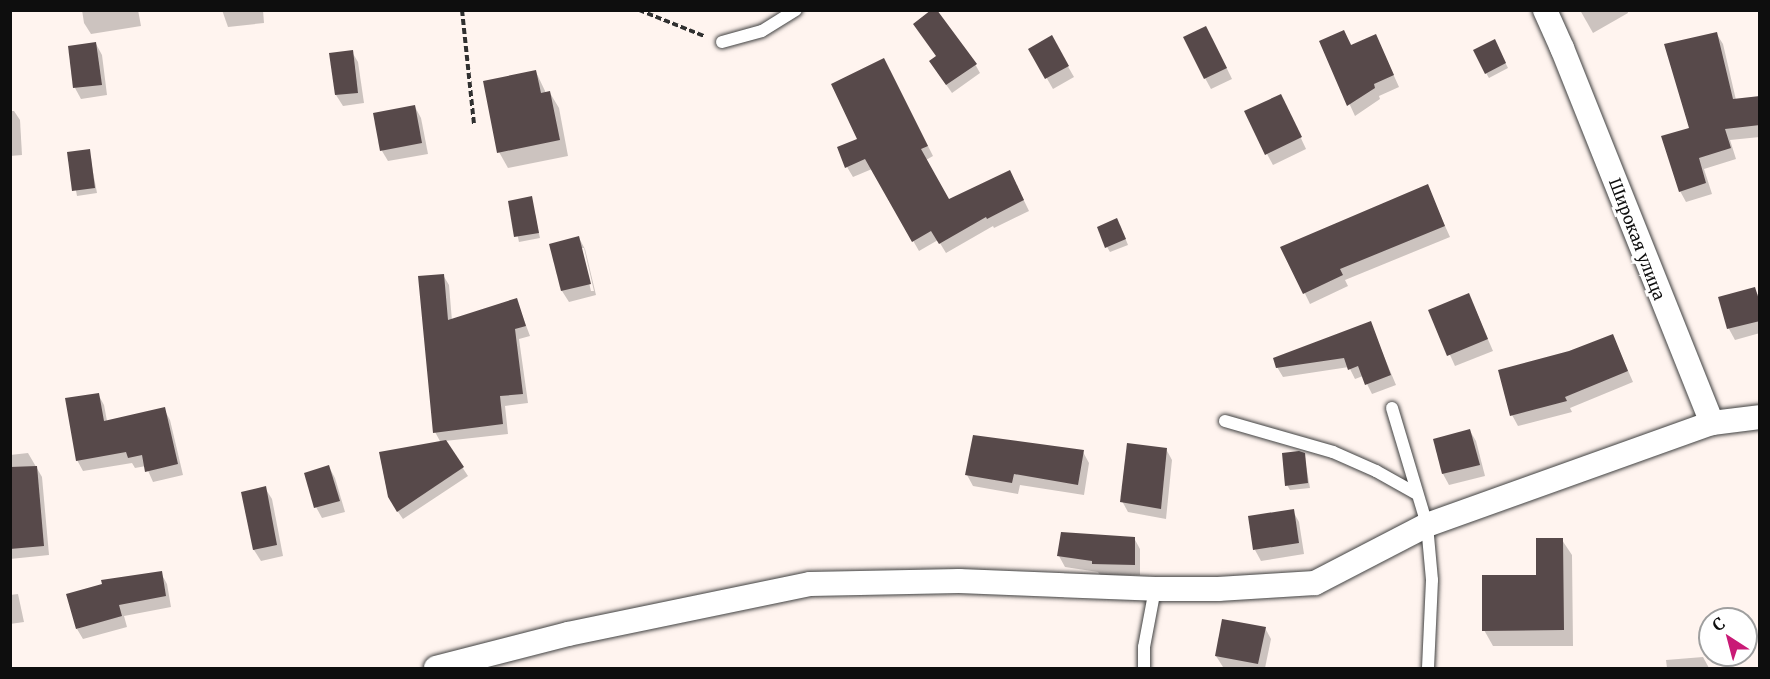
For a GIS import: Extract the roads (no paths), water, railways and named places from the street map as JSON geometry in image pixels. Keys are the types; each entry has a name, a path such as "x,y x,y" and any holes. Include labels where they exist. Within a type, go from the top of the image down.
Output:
{"street":[{"name":"Широкая улица","path":"1545,10 1712,423"},
{"path":"436,669 568,634 810,585 959,581 1155,589 1315,583 1427,525 1712,423 1760,417"}],"lane":[{"path":"722,42 762,30 796,10"},
{"path":"1392,408 1427,525 1432,580 1428,669"},
{"path":"1225,421 1332,452 1376,471 1416,493"},
{"path":"1144,669 1144,647 1155,589"}]}
